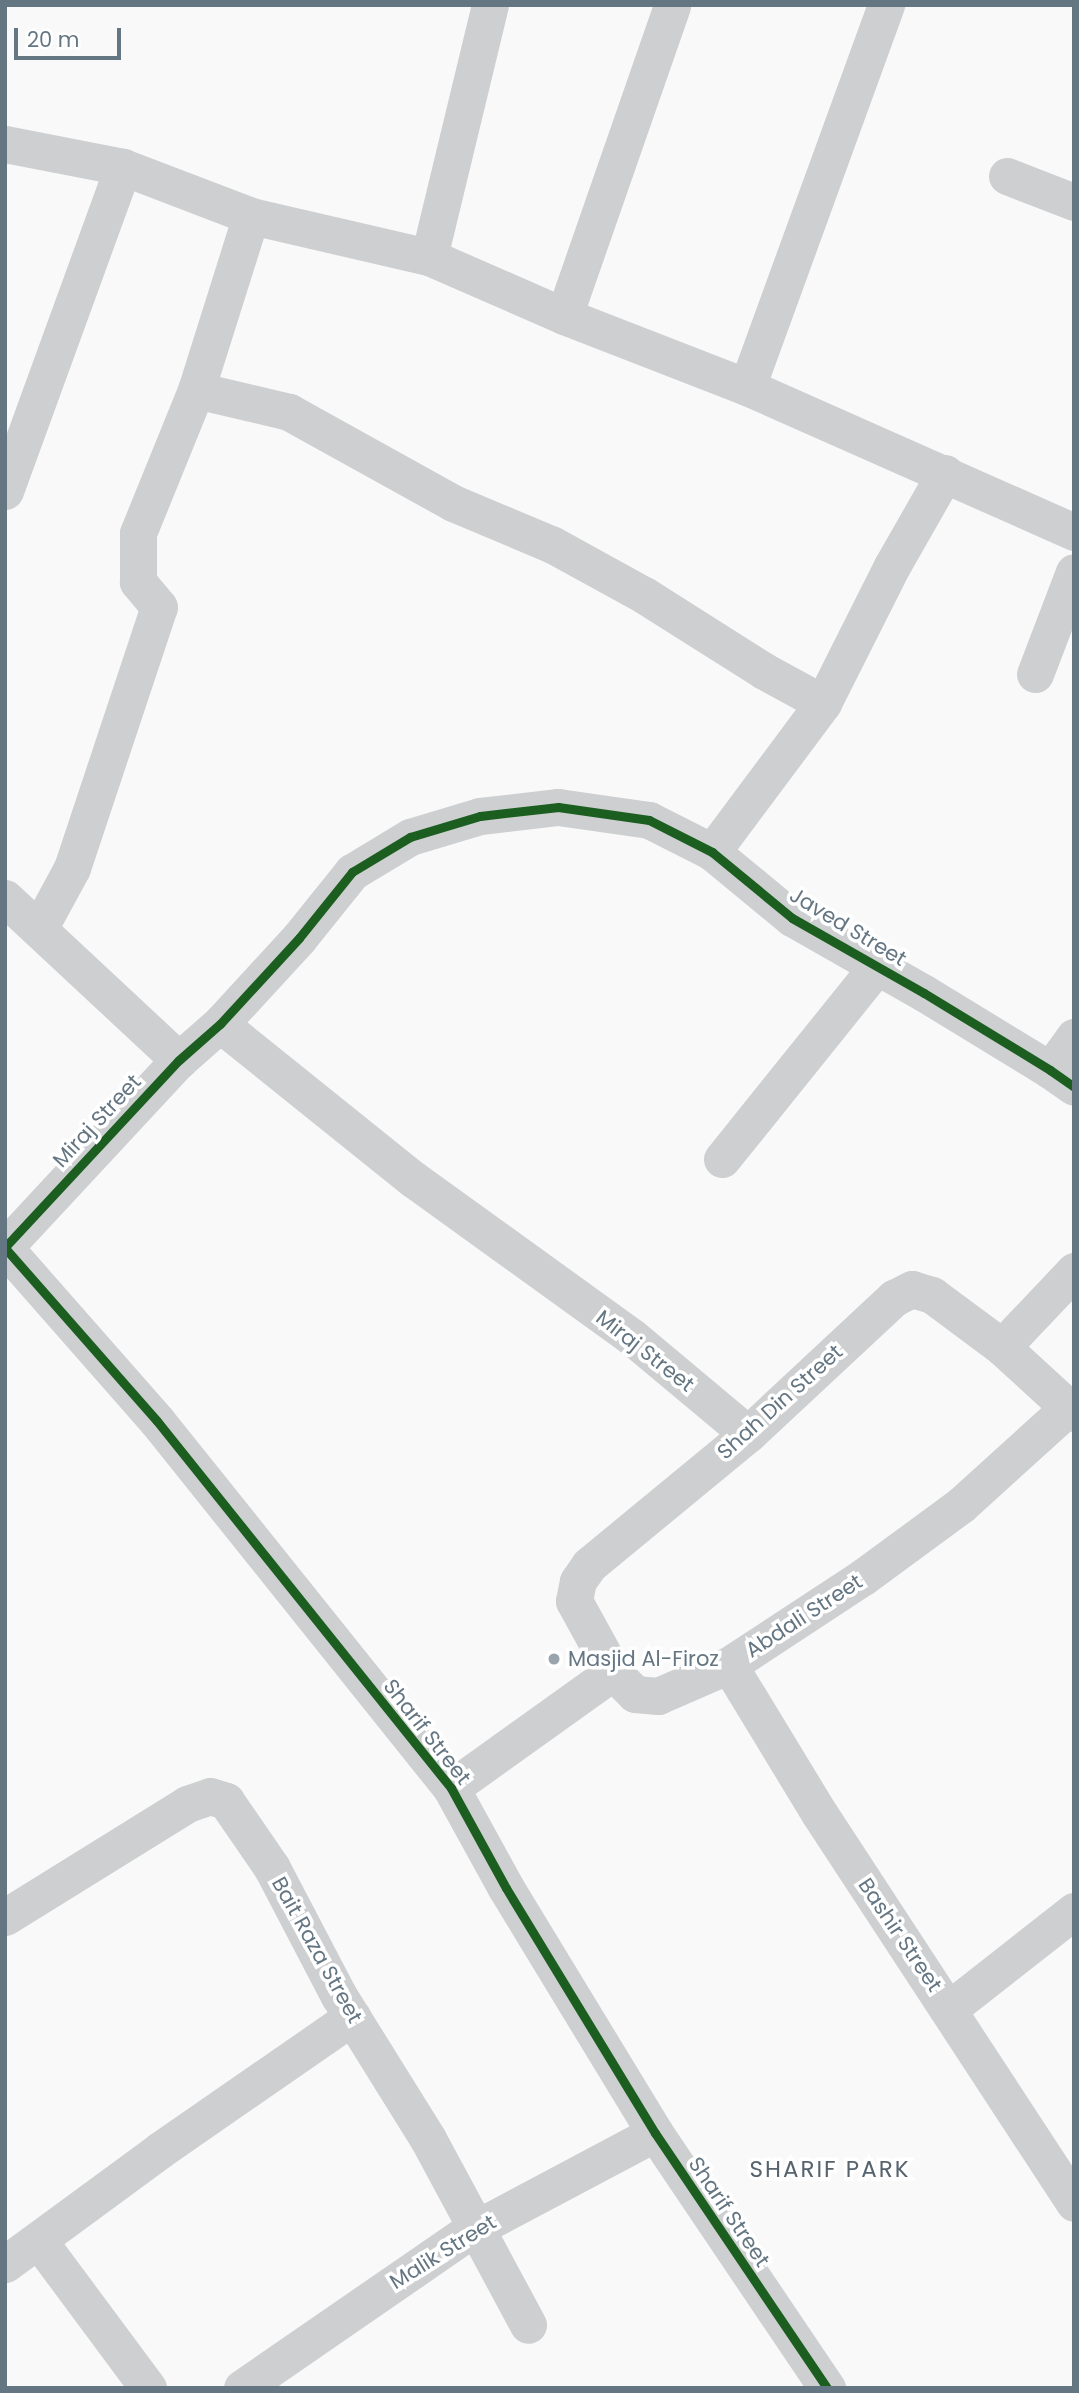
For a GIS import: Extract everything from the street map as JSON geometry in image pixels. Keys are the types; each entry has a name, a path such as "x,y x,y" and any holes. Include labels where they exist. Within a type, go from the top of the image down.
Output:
{"street":[{"path":"429,257 490,5"},
{"path":"564,316 672,5"},
{"path":"747,387 886,5"},
{"path":"5,144 124,167 251,216 429,257 564,316 747,387 1074,532"},
{"path":"5,491 19,411 124,167"},
{"path":"1007,176 1074,202"},
{"path":"40,927 72,868 159,607 138,582 138,533 196,390 251,216"},
{"path":"196,390 289,412 453,503 553,545 644,595 764,671 823,703"},
{"path":"712,852 823,703 892,566 945,473"},
{"path":"1035,674 1074,572"},
{"name":"Javed Street","path":"220,1024 299,938 352,872 410,837 480,816 558,807 649,820 712,852 792,918 1062,1079"},
{"path":"5,898 40,927 179,1059"},
{"path":"722,1159 877,967"},
{"name":"Miraj Street","path":"5,1248 179,1059 220,1024 413,1179 632,1337 748,1434"},
{"path":"1062,1079 1074,1037"},
{"name":"Sharif Street","path":"5,1248 157,1421 451,1788 506,1888 655,2133 827,2388"},
{"path":"1002,1347 1074,1272"},
{"name":"Shah Din Street","path":"613,1672 573,1601 578,1581 589,1565 748,1434 894,1298 912,1289 932,1295 1002,1347 1071,1411"},
{"name":"Abdali Street","path":"613,1672 635,1694 658,1696 729,1665 863,1577 961,1505 1071,1411"},
{"name":"Bashir Street","path":"729,1665 819,1813 1074,2203"},
{"path":"451,1788 613,1672"},
{"name":"Bait Raza Street","path":"5,1917 187,1804 210,1796 226,1801 272,1868 352,2017 428,2139 528,2325"},
{"path":"949,2009 1074,1911"},
{"path":"5,2264 160,2150 352,2017"},
{"name":"Malik Street","path":"242,2388 264,2370 475,2228 655,2133"},
{"path":"39,2241 148,2388"}],"cycle path":[{"path":"5,1247 179,1060 220,1024 299,938 352,872 410,837 480,816 558,807 649,820 712,852 792,918 924,993 1074,1087"},
{"path":"5,1248 157,1421 451,1788 506,1888 655,2133 827,2388"}],"place":[{"name":"Masjid Al-Firoz","path":"554,1659"}],"district":[{"name":"SHARIF PARK","path":"830,2169"}]}
